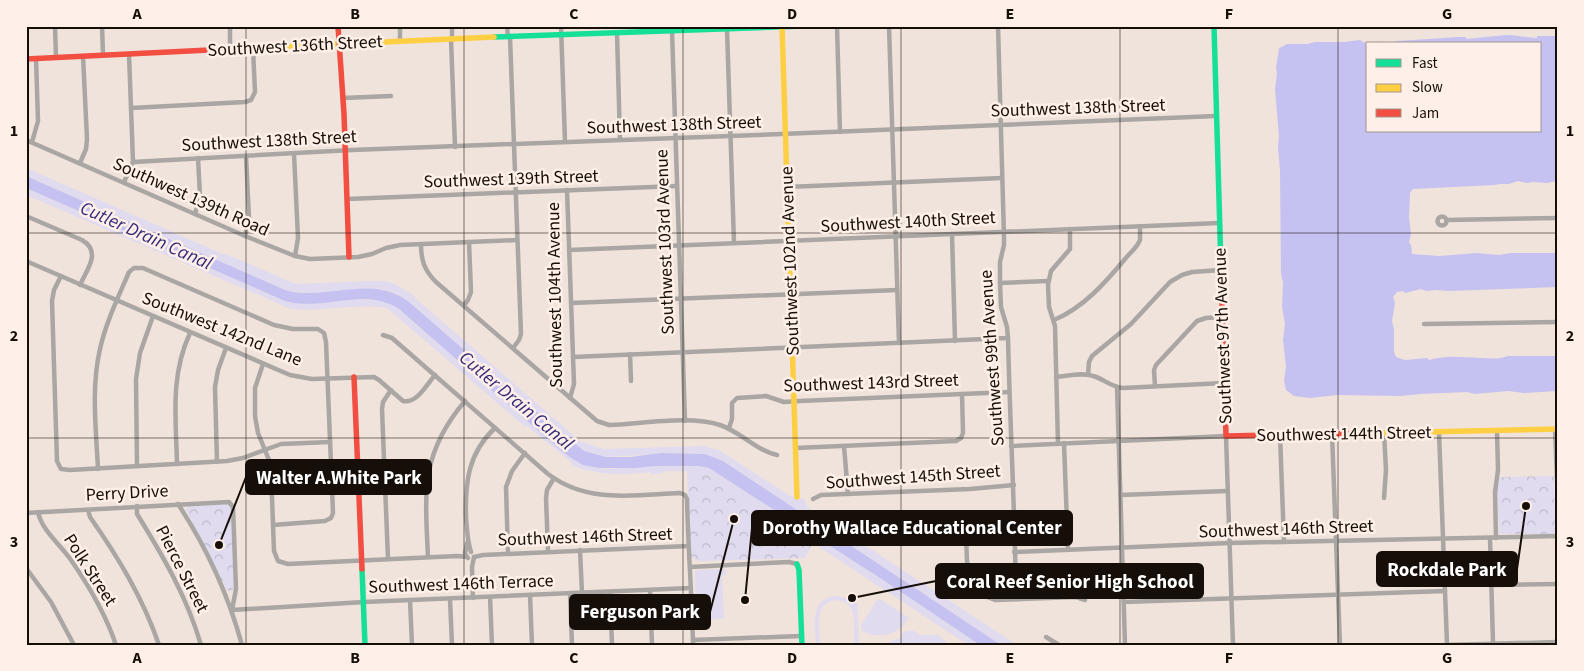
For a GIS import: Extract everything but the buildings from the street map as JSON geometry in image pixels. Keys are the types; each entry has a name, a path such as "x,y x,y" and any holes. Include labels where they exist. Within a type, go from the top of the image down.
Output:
{"street":[{"path":"55,26 56,57"},
{"path":"102,26 103,55"},
{"path":"230,26 230,50"},
{"path":"338,26 343,98 349,257 370,255 395,245 517,240"},
{"path":"400,26 400,41"},
{"path":"452,26 455,146"},
{"path":"507,26 514,144 521,334 513,348"},
{"path":"561,26 565,142"},
{"name":"Southwest 136th Street","path":"26,59 400,41 617,33 644,29 672,31 803,26"},
{"path":"837,26 840,132"},
{"path":"889,26 899,343"},
{"name":"Southwest 99th Avenue","path":"998,26 1004,232 1004,245 1000,262 1000,283 1001,307 1008,338 1016,599"},
{"name":"Southwest 97th Avenue","path":"1214,26 1233,645"},
{"name":"Southwest 102nd Avenue","path":"782,27 797,496"},
{"path":"727,29 734,243"},
{"name":"Southwest 103rd Avenue","path":"672,31 685,421"},
{"path":"617,33 620,140"},
{"path":"131,108 245,102 253,99 255,92 254,49"},
{"path":"124,182 132,162 129,54"},
{"path":"80,164 86,149 87,139 83,56"},
{"path":"32,142 38,121 36,58"},
{"path":"343,98 391,96"},
{"name":"Southwest 138th Street","path":"132,162 455,146 675,139 1216,116"},
{"name":"Southwest 139th Road","path":"26,140 295,256 310,259 349,257"},
{"path":"294,154 298,238 295,256"},
{"path":"245,236 249,218 246,156"},
{"path":"195,214 200,196 198,158"},
{"path":"787,187 1002,178"},
{"name":"Southwest 139th Street","path":"347,199 677,186"},
{"name":"Southwest 104th Avenue","path":"567,190 574,384 570,398"},
{"path":"26,216 82,240 89,245 92,249 91,260 80,285"},
{"path":"1447,220 1558,218"},
{"name":"Southwest 140th Street","path":"569,250 1219,223"},
{"path":"1054,320 1083,302 1111,275 1138,244 1140,240 1140,226"},
{"path":"1058,444 1054,320 1048,305 1048,280 1051,271 1070,249 1070,229"},
{"path":"952,234 955,341"},
{"path":"464,306 471,292 470,242"},
{"path":"420,244 425,269 436,282 594,419 604,424 704,422 728,428 767,453 777,455"},
{"name":"Southwest 142nd Lane","path":"26,261 295,377 309,379 376,378 408,402 416,399 435,375"},
{"path":"98,469 95,401 97,369 106,328 129,272 134,268 145,268 274,324 288,328 314,329 321,331 325,335 333,510 331,518 323,522 273,525"},
{"path":"1088,375 1089,362 1092,356 1131,324 1170,282 1192,272 1221,270"},
{"path":"61,276 53,292 52,301 57,457 58,465 61,469 98,469 217,462 243,458 284,444 330,442"},
{"path":"1000,283 1048,280"},
{"path":"571,303 897,290"},
{"path":"137,466 136,379 140,354 153,316"},
{"path":"1155,386 1154,370 1156,365 1195,324 1204,318 1222,317"},
{"path":"1424,324 1558,322"},
{"path":"177,464 176,378 180,358 190,332"},
{"path":"383,335 392,338 554,478 575,489 596,494 620,495 680,492 685,495 693,643 801,636"},
{"path":"572,356 1008,338"},
{"path":"217,462 215,387 218,370 226,348"},
{"path":"630,354 631,381"},
{"path":"263,364 256,384 257,428 270,466 274,551 281,563 470,555"},
{"path":"1056,377 1088,375 1117,387 1224,383"},
{"path":"354,377 365,645"},
{"path":"1117,387 1125,645"},
{"path":"388,559 382,409 383,402 391,390"},
{"name":"Southwest 143rd Street","path":"728,428 732,419 732,405 735,399 742,397 767,396 784,402 1009,392"},
{"path":"795,448 952,442 959,440 963,431 962,394"},
{"path":"428,557 426,492 428,469 442,431 465,401"},
{"path":"473,598 466,492 469,472 479,448 495,428"},
{"path":"1556,430 1558,503"},
{"name":"Southwest 144th Street","path":"1011,446 1226,436 1556,430"},
{"path":"1496,538 1494,492 1498,470 1497,431"},
{"path":"1439,432 1446,645 1506,642 1555,643"},
{"path":"1384,433 1386,470 1384,498"},
{"path":"1332,434 1340,645"},
{"path":"1280,435 1284,542"},
{"path":"1064,443 1068,550"},
{"path":"844,446 848,494"},
{"path":"508,554 506,487 512,471 525,453"},
{"path":"548,552 546,498 554,478"},
{"path":"272,485 332,481"},
{"name":"Southwest 145th Street","path":"813,499 821,495 970,489 1014,485"},
{"path":"1120,495 1227,491"},
{"name":"Perry Drive","path":"26,513 230,502 233,507 236,589 232,610"},
{"path":"178,504 207,552 232,610 242,645"},
{"name":"Pierce Street","path":"137,506 137,514 163,556 190,611 201,645"},
{"path":"88,510 90,517 132,582 159,645"},
{"name":"Polk Street","path":"38,512 40,521 67,554 85,581 101,610 116,645"},
{"path":"873,540 987,536 1015,532"},
{"path":"966,536 968,585"},
{"name":"Southwest 146th Street","path":"1014,552 1229,543 1558,536"},
{"path":"1490,538 1495,644"},
{"name":"Southwest 146th Street","path":"470,555 688,546"},
{"path":"580,550 582,593"},
{"path":"690,567 789,562 797,564 799,570 802,645"},
{"path":"26,568 51,602 74,645"},
{"path":"1492,585 1558,584"},
{"path":"940,585 968,585 991,599 1076,597 1084,600"},
{"name":"Southwest 146th Terrace","path":"232,610 364,602 691,588"},
{"path":"650,590 652,645"},
{"path":"1124,602 1445,591"},
{"path":"610,592 612,645"},
{"path":"570,594 572,645"},
{"path":"530,595 532,645"},
{"path":"490,597 492,645"},
{"path":"450,599 452,645"},
{"path":"410,600 412,645"},
{"path":"1046,637 1058,645"}],"green space":[{"path":"26,168 296,284 386,281 395,284 415,296 580,441 604,449 703,446 719,450 790,496 804,499 807,506 817,514 1017,645 1001,645 723,461 705,454 677,453 606,457 584,451 397,294 369,289 313,293 285,290 26,176"},
{"path":"26,188 285,301 296,303 377,300 395,306 571,458 593,467 612,469 655,466 698,466 709,468 980,645 968,645 710,475 686,471 663,471 663,473 651,474 650,472 610,474 571,465 572,463 527,426 525,427 387,308 363,306 291,309 26,195"},
{"path":"687,472 701,472 713,477 813,543 805,558 696,561 694,558 691,558"},
{"path":"1554,476 1555,533 1499,534 1497,490 1500,477"},
{"path":"228,504 231,507 234,588 230,592 226,589 186,510 189,505"},
{"path":"725,569 726,575 722,576 724,619 696,620 695,572 698,570"},
{"path":"836,596 845,598 853,603 853,596 857,596 859,645 854,645 854,620 850,607 846,603 836,600 826,603 822,607 819,620 820,645 816,645 815,621 818,608 821,602 827,598"},
{"path":"880,599 909,618 900,628 888,634 875,635 862,631 861,625 877,600"},
{"path":"914,631 919,635 938,635 946,642 946,645 884,645 901,638 902,633"}],"water":[{"path":"1502,35 1537,38 1537,36 1558,36 1558,182 1527,183 1518,181 1509,184 1413,189 1410,193 1409,217 1411,234 1409,242 1412,254 1439,256 1477,253 1499,255 1511,253 1558,253 1558,287 1448,291 1426,291 1421,289 1405,293 1403,291 1397,292 1393,297 1395,303 1392,321 1394,352 1396,357 1405,360 1427,358 1429,360 1448,357 1558,356 1558,391 1524,393 1508,391 1475,394 1467,392 1400,396 1337,395 1310,398 1294,396 1286,390 1284,380 1286,367 1283,340 1285,324 1282,307 1279,136 1275,89 1278,49 1287,44 1315,42 1360,40 1366,43 1366,132 1542,132 1542,42 1395,42 1459,37 1467,39"},
{"name":"Cutler Drain Canal","path":"26,176 285,290 300,293 316,293 363,289 379,290 394,294 409,302 584,451 606,457 630,457 661,453 705,454 723,461 1001,645 980,645 709,468 699,466 655,466 599,468 583,465 558,448 399,309 386,303 358,299 314,304 299,304 285,301 26,188"}],"traffic: fast":[{"path":"494,37 803,26"},
{"path":"1214,26 1222,302"},
{"path":"797,564 799,570 802,645"},
{"path":"362,569 365,645"}],"traffic: slow":[{"path":"782,26 797,497"},
{"path":"230,49 494,37"},
{"path":"1377,433 1558,429"}],"traffic: jam":[{"path":"338,26 344,114 349,257"},
{"path":"26,59 230,49"},
{"path":"1222,302 1226,436 1377,433"},
{"path":"354,377 362,569"}],"place":[{"name":"Rockdale Park","path":"1526,506"},
{"name":"Ferguson Park","path":"734,519"},
{"name":"Walter A.White Park","path":"219,545"},
{"name":"Coral Reef Senior High School","path":"852,598"},
{"name":"Dorothy Wallace Educational Center","path":"745,600"}]}
